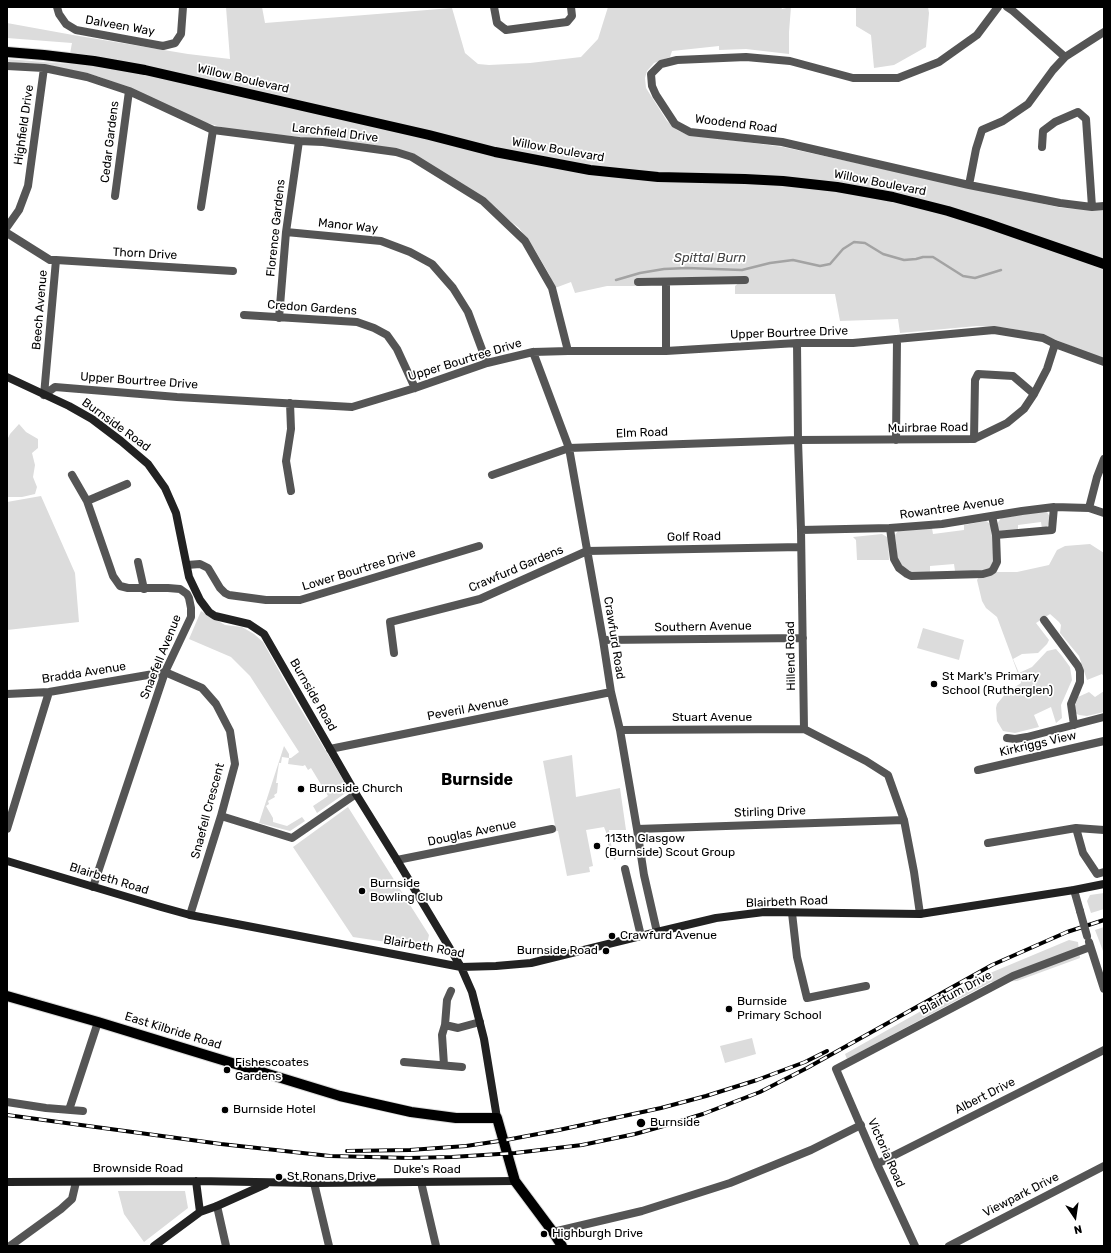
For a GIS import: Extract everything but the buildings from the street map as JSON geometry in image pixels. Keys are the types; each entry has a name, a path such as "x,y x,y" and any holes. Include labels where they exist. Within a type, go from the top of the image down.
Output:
{"main road":[{"name":"Willow Boulevard","path":"7,52 94,61 145,70 429,135 495,152 575,167 618,174 658,177 783,181 837,187 893,197 978,220 1104,264"},
{"name":"East Kilbride Road","path":"7,996 98,1022 340,1096 411,1112 456,1118 497,1118"},
{"path":"497,1118 515,1181 562,1246"}],"street":[{"name":"Dalveen Way","path":"57,7 59,14 66,24 76,30 163,46 175,43 181,34 184,7"},
{"path":"494,7 497,23 506,30 567,22 572,16 571,7"},
{"name":"Woodend Road","path":"998,7 977,35 939,62 898,78 853,78 790,61 746,56 677,60 661,64 651,74 652,86 656,95 675,124 690,132 782,142 969,185 1060,203 1092,207 1104,206"},
{"path":"1012,8 1034,31 1065,57"},
{"path":"969,185 976,148 982,130 1003,121 1028,104 1053,70 1065,57 1104,32"},
{"name":"Larchfield Drive","path":"7,66 44,68 87,76 129,91 213,130 299,141 323,142 396,152 412,157 483,201 525,241 552,288 568,351"},
{"name":"Highfield Drive","path":"7,227 19,210 28,186 44,68"},
{"name":"Cedar Gardens","path":"115,196 129,91"},
{"path":"1042,147 1043,131 1055,122 1078,112 1086,119 1092,207"},
{"path":"201,207 213,130"},
{"name":"Florence Gardens","path":"279,318 286,232 299,141"},
{"name":"Manor Way","path":"286,232 381,241 410,252 432,264 453,288 468,312 487,363"},
{"name":"Beech Avenue","path":"7,233 50,260 56,260 44,395"},
{"name":"Thorn Drive","path":"56,260 233,271"},
{"path":"638,282 745,280"},
{"path":"666,282 666,351"},
{"name":"Credon Gardens","path":"244,315 357,322 374,328 386,335 397,349 415,388"},
{"name":"Upper Bourtree Drive","path":"44,395 55,388 352,407 415,388 487,363 534,352 666,351 797,343 852,343 994,330 1043,338 1104,362"},
{"path":"896,440 897,338"},
{"name":"Hillend Road","path":"797,343 804,730"},
{"name":"Muirbrae Road","path":"798,440 974,439 1007,423 1024,409 1047,369 1055,344"},
{"name":"Crawfurd Road","path":"534,352 570,448 611,692 620,730 644,875 657,932"},
{"path":"974,439 975,380 978,374 1013,376 1034,394"},
{"name":"Burnside Road","path":"7,377 69,406 92,419 148,464 164,488 176,513 186,565 193,586 200,600 209,612 216,616 249,624 264,634 356,794 461,967 472,992 480,1022 497,1118"},
{"path":"290,403 291,429 286,461 291,490"},
{"name":"Elm Road","path":"492,475 570,448 798,440"},
{"path":"1089,508 1097,477 1104,459"},
{"name":"Snaefell Avenue","path":"72,475 87,501 113,576 120,586 144,589 176,588 183,591 189,598 191,608 190,617 165,672 93,887"},
{"path":"87,501 127,484"},
{"path":"996,535 1052,530 1054,507"},
{"name":"Rowantree Avenue","path":"801,530 890,528 942,524 1054,507 1089,508 1104,512"},
{"path":"890,528 896,563 901,570 911,576 983,574 990,572 996,566 996,535 992,516"},
{"name":"Lower Bourtree Drive","path":"186,565 200,564 208,568 220,588 229,595 266,600 300,600 479,546"},
{"name":"Golf Road","path":"587,551 801,547"},
{"name":"Crawfurd Gardens","path":"394,653 390,622 480,599 587,551"},
{"path":"138,562 144,589"},
{"path":"1044,620 1078,666 1080,671 1080,682 1071,704 1074,725"},
{"name":"Southern Avenue","path":"603,640 803,638"},
{"name":"Bradda Avenue","path":"7,694 49,692 165,672"},
{"name":"Snaefell Crescent","path":"165,672 202,688 216,704 230,731 235,764 221,816 190,915"},
{"path":"7,829 49,692"},
{"name":"Peveril Avenue","path":"330,749 549,706 611,692"},
{"path":"1007,738 1015,739 1027,737 1104,717"},
{"name":"Stuart Avenue","path":"620,730 804,730"},
{"path":"804,730 866,761 888,775 904,820 920,914"},
{"name":"Kirkriggs View","path":"978,770 1104,741"},
{"path":"221,816 292,838 356,794"},
{"name":"Stirling Drive","path":"637,829 904,820"},
{"path":"988,843 1076,828 1104,830"},
{"path":"1076,828 1083,853 1097,874 1104,872"},
{"name":"Douglas Avenue","path":"397,860 552,829"},
{"name":"Blairbeth Road","path":"7,861 190,915 461,967 531,963 716,918 764,912 920,914 1104,884"},
{"path":"625,869 640,936"},
{"path":"1074,890 1090,947 1104,987"},
{"path":"792,912 797,957 807,998 866,986"},
{"name":"Blairtum Drive","path":"836,1069 1013,976 1090,947"},
{"path":"444,1066 442,1035 445,1025 447,1000 451,991"},
{"path":"69,1110 98,1022"},
{"path":"445,1025 458,1028 480,1022"},
{"name":"Albert Drive","path":"877,1164 1104,1050"},
{"path":"404,1062 462,1067"},
{"name":"Victoria Road","path":"836,1069 877,1164 915,1246"},
{"path":"7,1102 46,1108 83,1111"},
{"path":"553,1232 642,1211 730,1183 811,1150 861,1125"},
{"name":"Viewpark Drive","path":"949,1246 1104,1166"},
{"path":"196,1181 200,1212"},
{"name":"Brownside Road","path":"7,1182 196,1181 268,1183"},
{"name":"Duke's Road","path":"154,1246 200,1212 268,1183 515,1181"},
{"path":"10,1246 61,1209 72,1199 76,1182"},
{"path":"421,1182 436,1246"},
{"path":"314,1183 329,1246"},
{"path":"217,1206 226,1246"}],"shaded area":[{"path":"226,7 262,7 265,23 452,8 465,53 478,64 489,65 530,63 581,57 598,39 608,7 781,7 782,9 791,7 789,54 746,49 719,50 719,46 672,51 670,57 654,63 647,71 645,78 646,88 667,121 677,130 686,134 783,147 1062,208 1104,209 1104,359 1046,336 1008,328 977,326 900,333 898,319 840,321 835,294 735,294 735,286 746,277 635,278 635,286 607,286 575,293 571,282 555,288 549,274 535,250 519,228 481,198 412,153 343,141 224,128 194,119 100,77 67,69 7,62 7,59 68,64 72,43 7,38 7,23 188,54 230,59"},
{"path":"856,7 928,7 929,13 926,47 894,65 874,68 871,35 856,26"},
{"path":"19,424 26,432 38,439 38,448 32,453 35,465 33,477 37,487 35,494 22,497 7,497 7,440"},
{"path":"41,496 75,573 79,622 7,630 7,502"},
{"path":"1045,511 1050,517 1049,524 1046,528 1042,529 1041,522 1018,525 1018,530 999,531 997,524 1001,518"},
{"path":"986,521 991,525 994,559 992,566 985,571 955,571 954,564 930,566 930,572 909,572 898,562 895,535 898,531 932,528 933,534 964,530 964,525"},
{"path":"882,534 887,537 888,540 889,560 857,560 856,540 853,537"},
{"path":"1090,544 1104,553 1104,677 1102,674 1087,680 1079,656 1060,633 1061,625 1059,622 1050,614 1036,623 1049,640 1047,644 1038,653 1022,654 1013,659 1019,673 1032,667 1047,651 1056,649 1062,656 1070,667 1072,680 1061,705 1062,718 1056,723 1051,707 1034,715 1039,727 1015,733 1003,731 997,721 997,704 1006,693 1021,683 997,617 986,608 982,601 977,580 979,577 990,572 1017,572 1049,565 1057,550 1065,546"},
{"path":"201,611 225,625 242,627 254,634 263,642 297,703 348,788 347,792 317,813 313,806 328,796 311,768 308,770 305,765 288,764 289,758 299,752 250,676 231,657 189,639"},
{"path":"923,628 964,640 959,660 917,648"},
{"path":"1104,691 1104,712 1087,716 1075,713 1074,709 1078,697 1089,692 1095,697"},
{"path":"284,746 289,754 289,758 282,757 281,763 279,763 276,783 278,783 277,793 274,795 275,797 268,801 269,804 266,806 273,818 273,822 287,826 302,817 305,821 290,831 259,823"},
{"path":"572,755 576,797 620,788 626,830 609,830 612,850 614,850 616,859 614,860 613,852 610,853 604,827 586,830 593,866 589,867 590,872 567,876 558,831 556,831 543,761"},
{"name":"Burnside Bowling Club","path":"348,807 429,935 427,944 420,947 353,937 293,847"},
{"path":"1104,893 1104,909 1091,913 1087,901 1090,895"},
{"path":"1104,927 1104,950 1103,951 1095,930"},
{"path":"1069,940 1078,942 1080,958 1017,981 991,982 847,1059 845,1054 983,976"},
{"path":"752,1038 756,1054 725,1063 720,1046"},
{"path":"118,1191 185,1191 188,1208 144,1242 124,1214"}],"waterway":[{"name":"Spittal Burn","path":"616,280 640,273 664,269 687,268 742,270 770,263 793,260 820,266 830,264 843,249 854,242 865,243 883,254 904,260 933,257 963,276 975,278 1001,270"}],"railway":[{"path":"7,1115 221,1144 330,1156 409,1158 452,1157 515,1153 582,1145 635,1134 667,1125 703,1114 760,1092 807,1068 992,965 1067,932 1104,920"},
{"path":"347,1151 410,1150 466,1146 559,1130 661,1108 706,1096 757,1080 805,1062 827,1051"}],"place":[{"name":"St Mark's Primary School (Rutherglen)","path":"934,684"},
{"name":"Burnside Church","path":"301,789"},
{"name":"113th Glasgow (Burnside) Scout Group","path":"597,846"},
{"name":"Burnside Bowling Club","path":"362,891"},
{"name":"Crawfurd Avenue","path":"612,936"},
{"name":"Burnside Road","path":"606,951"},
{"name":"Burnside Primary School","path":"729,1009"},
{"name":"Fishescoates Gardens","path":"227,1070"},
{"name":"Burnside Hotel","path":"225,1110"},
{"name":"Burnside","path":"641,1123"},
{"name":"St Ronans Drive","path":"279,1177"},
{"name":"Highburgh Drive","path":"544,1234"}],"district":[{"name":"Burnside","path":"477,780"}]}
